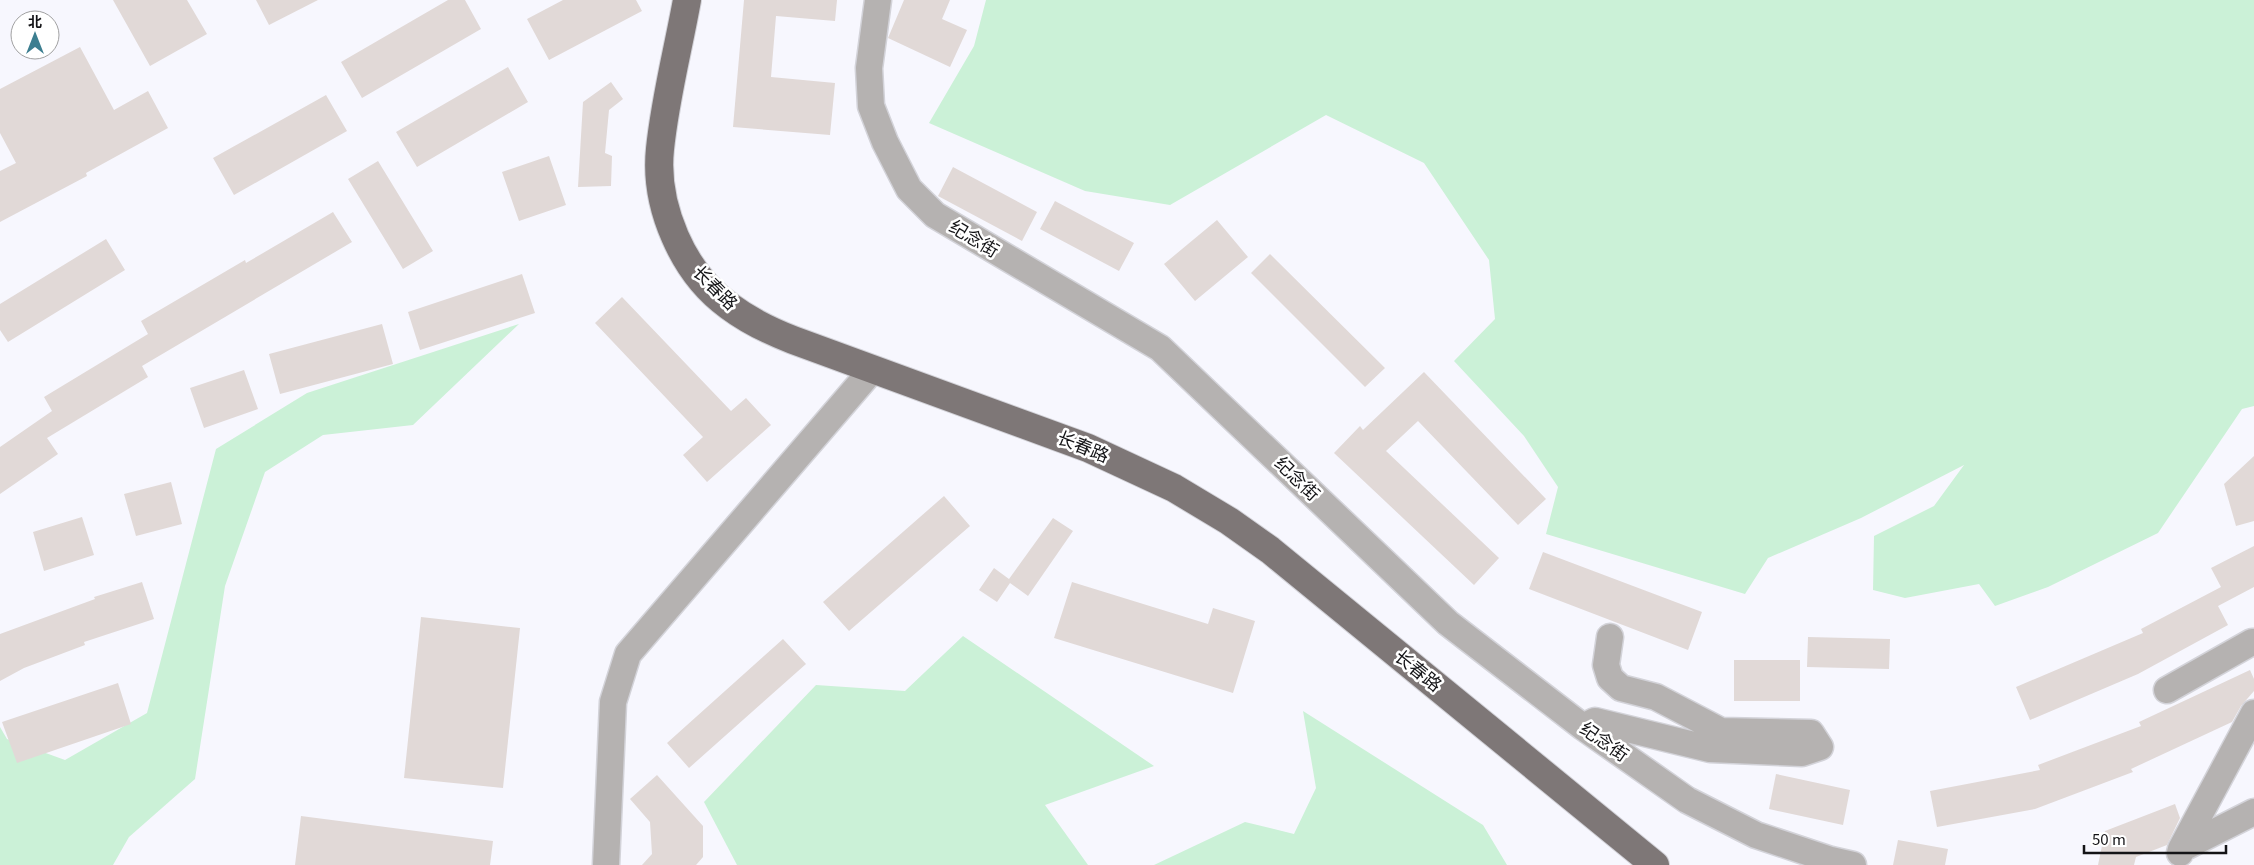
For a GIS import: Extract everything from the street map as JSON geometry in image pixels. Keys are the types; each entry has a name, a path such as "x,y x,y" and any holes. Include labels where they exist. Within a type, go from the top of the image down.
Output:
{"main road":[{"name":"长春路","path":"687,0 660,151 661,192 672,229 689,263 708,287 728,306 761,326 872,370 1088,448 1174,488 1228,521 1323,592 1646,862"}],"street":[{"name":"纪念街","path":"878,0 869,68 871,106 885,142 909,189 935,215 1160,348 1448,623 1582,727 1687,800 1756,834 1831,860 1853,865"},
{"path":"606,865 614,702 628,654 872,370"},
{"path":"1582,727 1595,721 1710,749 1802,753 1820,747 1811,733 1721,731 1656,697 1621,688 1610,678 1606,665 1610,636"},
{"path":"2167,690 2252,642 2254,643"},
{"path":"2178,857 2254,714"},
{"path":"2178,857 2254,812"}],"green space":[{"path":"986,0 2254,0 2254,406 2242,409 2158,533 2048,587 1995,606 1979,584 1905,598 1873,590 1874,536 1934,506 1964,465 1861,518 1768,558 1745,594 1546,534 1558,487 1524,436 1454,361 1495,319 1489,260 1424,163 1326,115 1170,205 1085,191 929,123 974,46"},
{"path":"519,324 413,425 323,435 265,472 225,586 195,779 129,837 113,865 0,865 0,727 7,739 65,760 147,713 216,449 307,393"},
{"path":"963,636 1154,766 1045,805 1088,865 737,865 704,802 816,685 905,691"},
{"path":"1303,711 1483,825 1507,865 1154,865 1245,822 1294,834 1316,788"}],"building":[{"path":"113,0 187,0 207,34 150,66"},
{"path":"256,0 318,0 269,25"},
{"path":"448,0 465,0 481,29 362,98 341,62"},
{"path":"563,0 636,0 642,11 549,60 527,19"},
{"path":"744,0 837,0 835,21 776,16 771,77 835,83 830,135 733,127"},
{"path":"904,0 950,0 942,19 967,30 950,67 888,38"},
{"path":"80,47 114,110 148,91 168,128 86,173 87,176 0,222 0,171 16,163 0,133 0,89 55,60 60,60 60,58"},
{"path":"508,67 528,102 417,167 396,132"},
{"path":"611,82 623,99 609,110 605,153 612,156 611,186 578,187 583,102"},
{"path":"326,95 347,131 234,195 213,158"},
{"path":"549,156 566,205 519,221 502,172"},
{"path":"378,161 433,251 403,269 348,179"},
{"path":"953,167 1037,212 1022,241 938,196"},
{"path":"1055,201 1134,243 1119,271 1040,229"},
{"path":"333,212 352,242 142,366 148,377 47,438 58,454 0,494 0,447 52,411 44,397 148,334 141,321 245,260 246,263"},
{"path":"1217,220 1248,257 1195,301 1164,264"},
{"path":"106,239 125,270 8,342 0,330 0,304"},
{"path":"1270,254 1385,368 1365,387 1251,273"},
{"path":"522,274 535,313 420,350 408,312"},
{"path":"622,297 731,411 746,398 771,425 707,482 683,455 703,437 595,323"},
{"path":"382,324 393,364 280,394 269,354"},
{"path":"244,370 258,409 204,428 190,388"},
{"path":"1424,372 1546,499 1518,525 1418,421 1386,451 1499,558 1474,585 1334,453 1360,426 1363,430"},
{"path":"2254,456 2254,521 2236,526 2224,484"},
{"path":"171,482 182,524 136,536 124,494"},
{"path":"944,496 970,526 849,631 823,602"},
{"path":"82,517 94,555 44,571 33,532"},
{"path":"1053,518 1073,531 1028,596 1010,583 997,602 979,590 994,568 1009,579"},
{"path":"2254,546 2254,587 2218,606 2228,625 2138,674 2030,720 2016,687 2143,633 2141,629 2221,587 2211,568"},
{"path":"1543,552 1702,612 1688,650 1529,589"},
{"path":"142,582 154,619 84,642 85,645 24,668 0,681 0,634 95,599 94,597"},
{"path":"1072,582 1208,624 1213,608 1255,621 1233,693 1054,638"},
{"path":"421,617 520,628 503,788 404,778"},
{"path":"1808,637 1890,639 1889,669 1807,667"},
{"path":"783,639 806,664 689,768 667,743"},
{"path":"1734,660 1800,660 1800,701 1734,701"},
{"path":"2250,670 2254,679 2254,691 2241,706 2232,722 2131,769 2133,772 2035,809 1937,827 1930,791 2040,770 2038,765 2141,726 2139,722"},
{"path":"118,683 131,724 17,763 2,722"},
{"path":"1776,774 1850,790 1843,825 1769,809"},
{"path":"657,775 703,826 703,857 696,865 642,865 652,854 650,822 630,799"},
{"path":"2175,804 2180,818 2167,845 2136,857 2134,865 2098,865 2105,831"},
{"path":"301,816 493,841 490,865 295,865"},
{"path":"1898,840 1948,849 1945,865 1893,865"}]}
